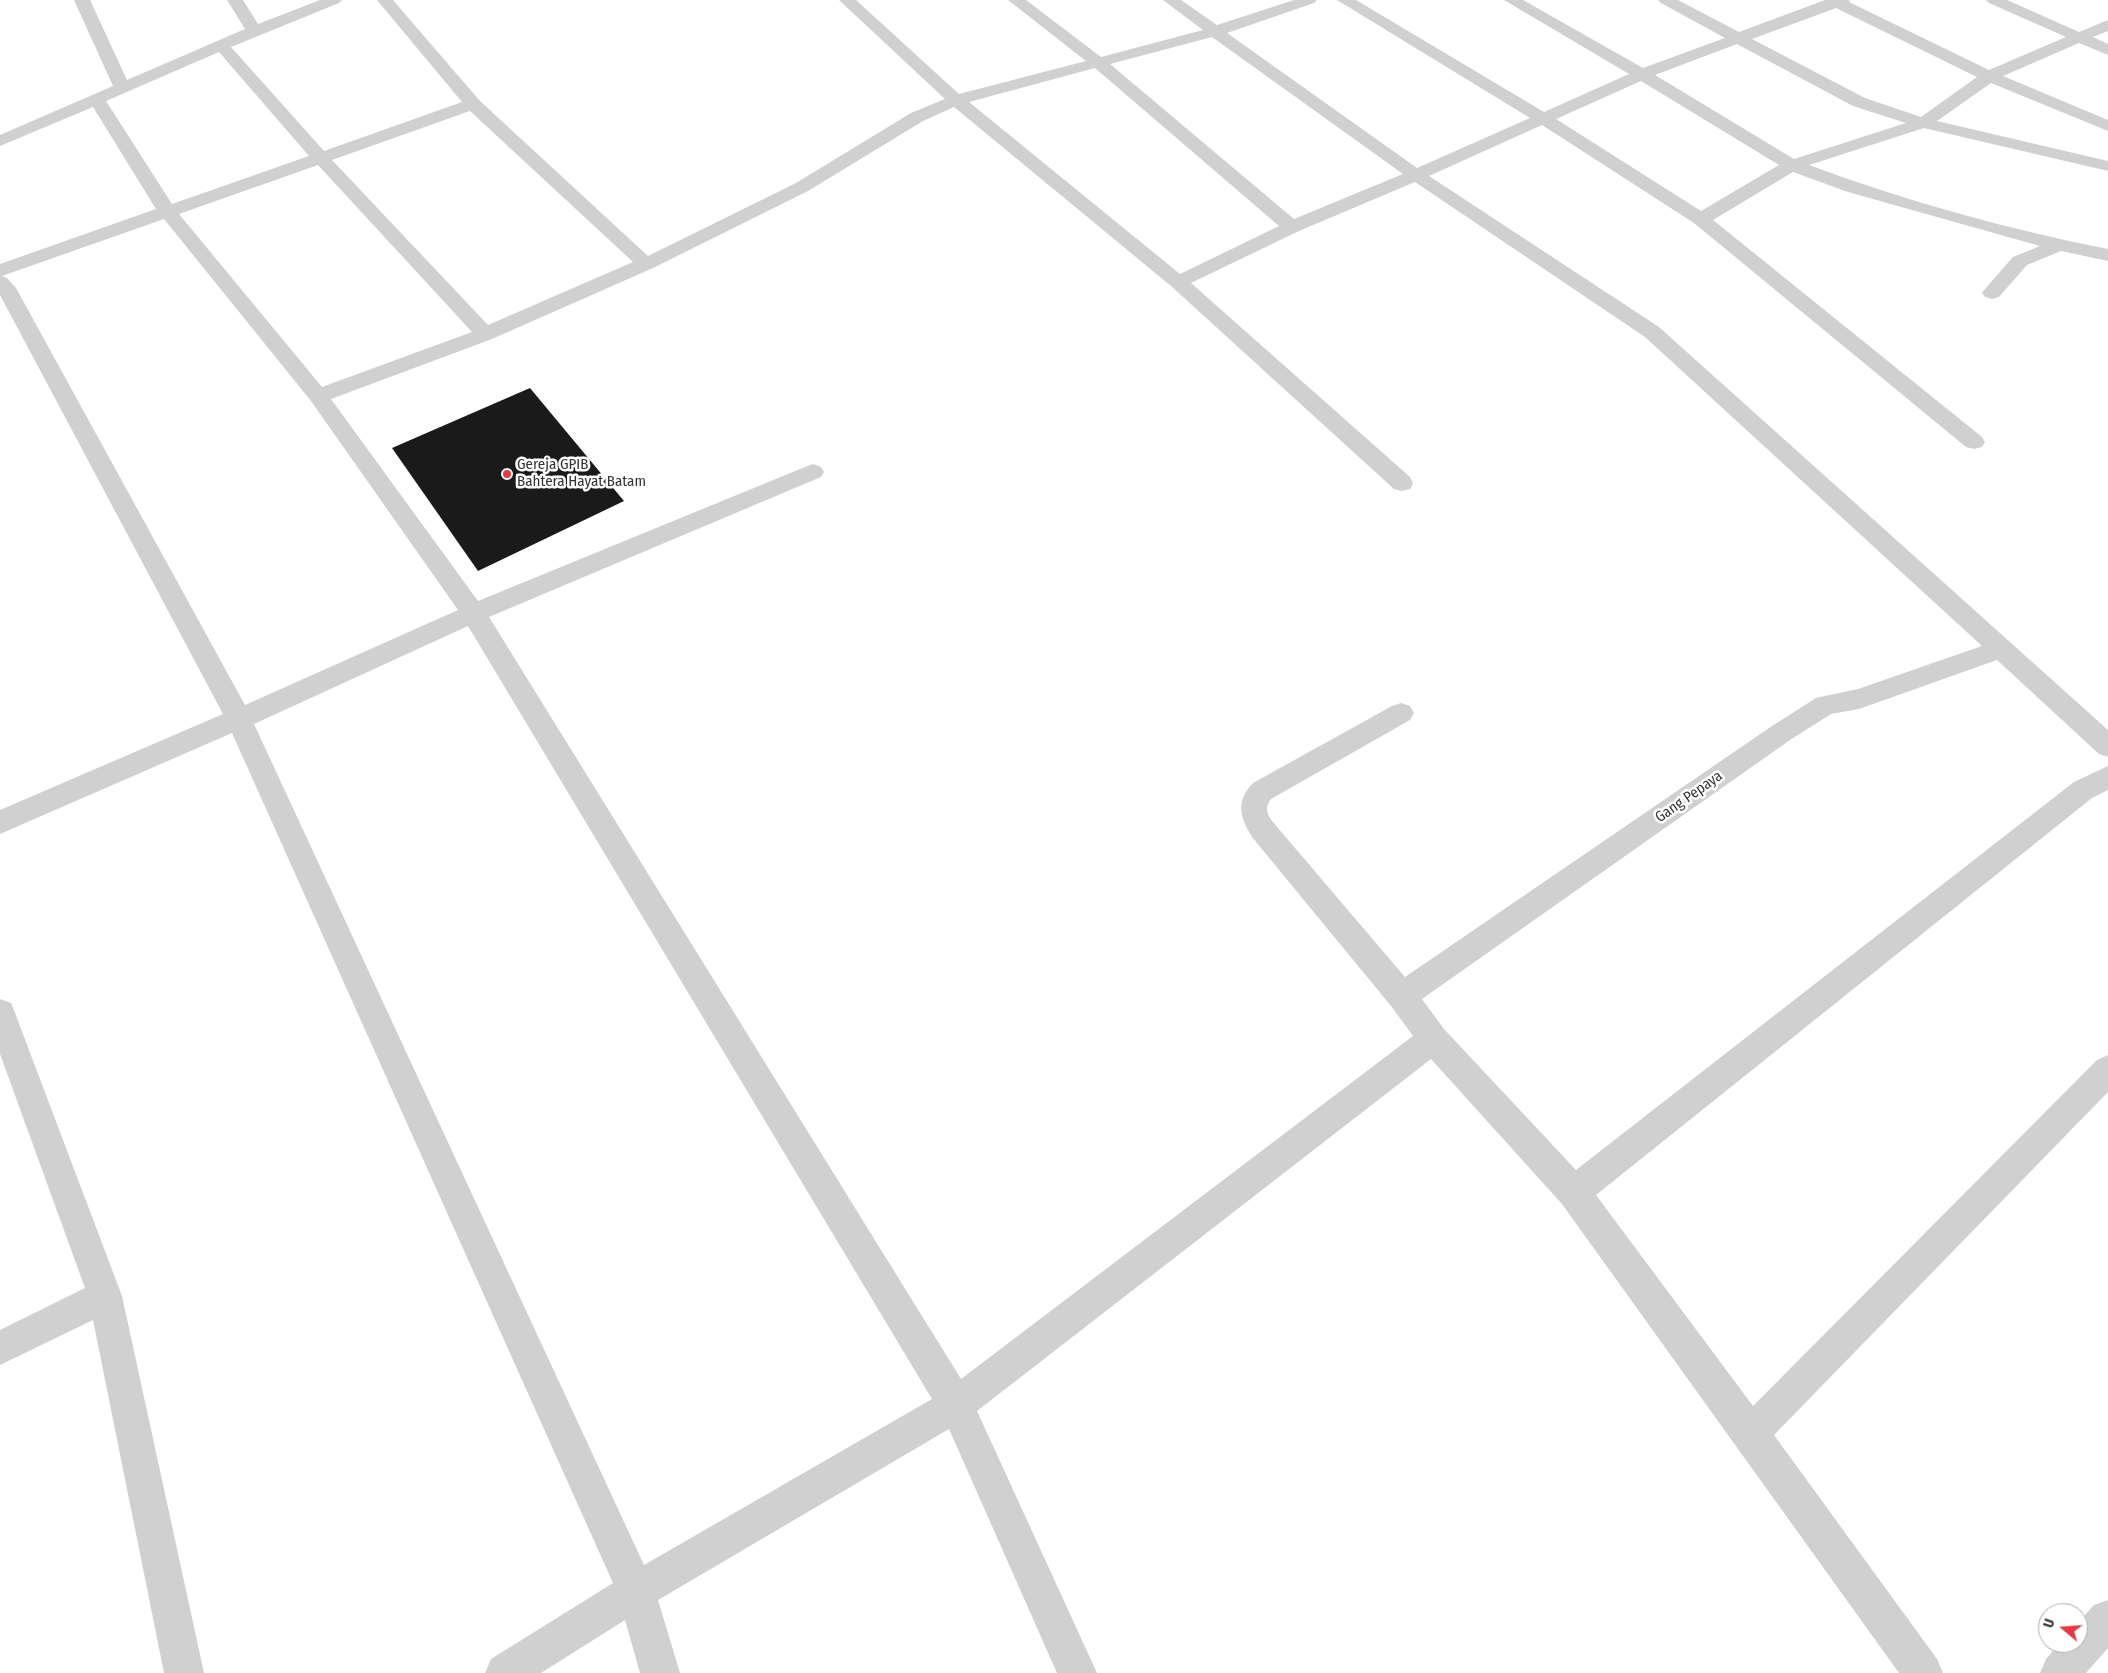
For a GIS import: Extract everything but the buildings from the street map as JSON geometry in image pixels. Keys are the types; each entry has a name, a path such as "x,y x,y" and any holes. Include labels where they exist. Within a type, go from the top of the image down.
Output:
{"street":[{"path":"82,0 122,88"},
{"path":"234,0 254,30"},
{"path":"0,141 254,30 334,0"},
{"path":"385,0 473,104 646,264"},
{"path":"847,0 956,100 1178,282 1402,483"},
{"path":"1016,0 1098,62 1173,128 1292,227"},
{"path":"1171,0 1213,32 1416,175 1652,332 2108,746"},
{"path":"318,396 485,334 646,264 802,187 917,117 956,100 1213,32 1309,0"},
{"path":"1345,0 1544,119 1701,219 1974,442"},
{"path":"1512,0 1642,74 1792,165 1854,188 1911,205 2059,245 2108,255"},
{"path":"1666,0 1859,102 1923,123 2108,166"},
{"path":"1994,0 2108,50"},
{"path":"1178,282 1292,227 1416,175 1642,74 1742,39 1837,1 1989,76 2108,126"},
{"path":"1701,219 1792,165 1923,123 1989,76 2108,25"},
{"path":"221,45 320,157 485,334"},
{"path":"96,99 166,210 318,396 474,614 956,1405 1077,1673"},
{"path":"0,270 166,210 473,104"},
{"path":"1992,293 2020,261 2059,245"},
{"path":"0,282 6,288 239,719 636,1591 660,1673"},
{"path":"0,822 239,719 474,614 813,472"},
{"name":"Gang Pepaya","path":"1402,996 1825,705 1859,699 2002,649"},
{"path":"1401,714 1262,792 1255,798 1251,809 1262,829 1402,996 1433,1039 1574,1192 1751,1433 1898,1655 1923,1673"},
{"path":"1574,1192 2083,790 2108,777"},
{"path":"0,1013 105,1296 184,1673"},
{"path":"505,1673 636,1591 956,1405 1433,1039"},
{"path":"1751,1433 2108,1070"},
{"path":"0,1348 105,1296"},
{"path":"2060,1673 2108,1619"}],"place":[{"name":"Gereja GPIB Bahtera Hayat Batam","path":"507,474"}]}
